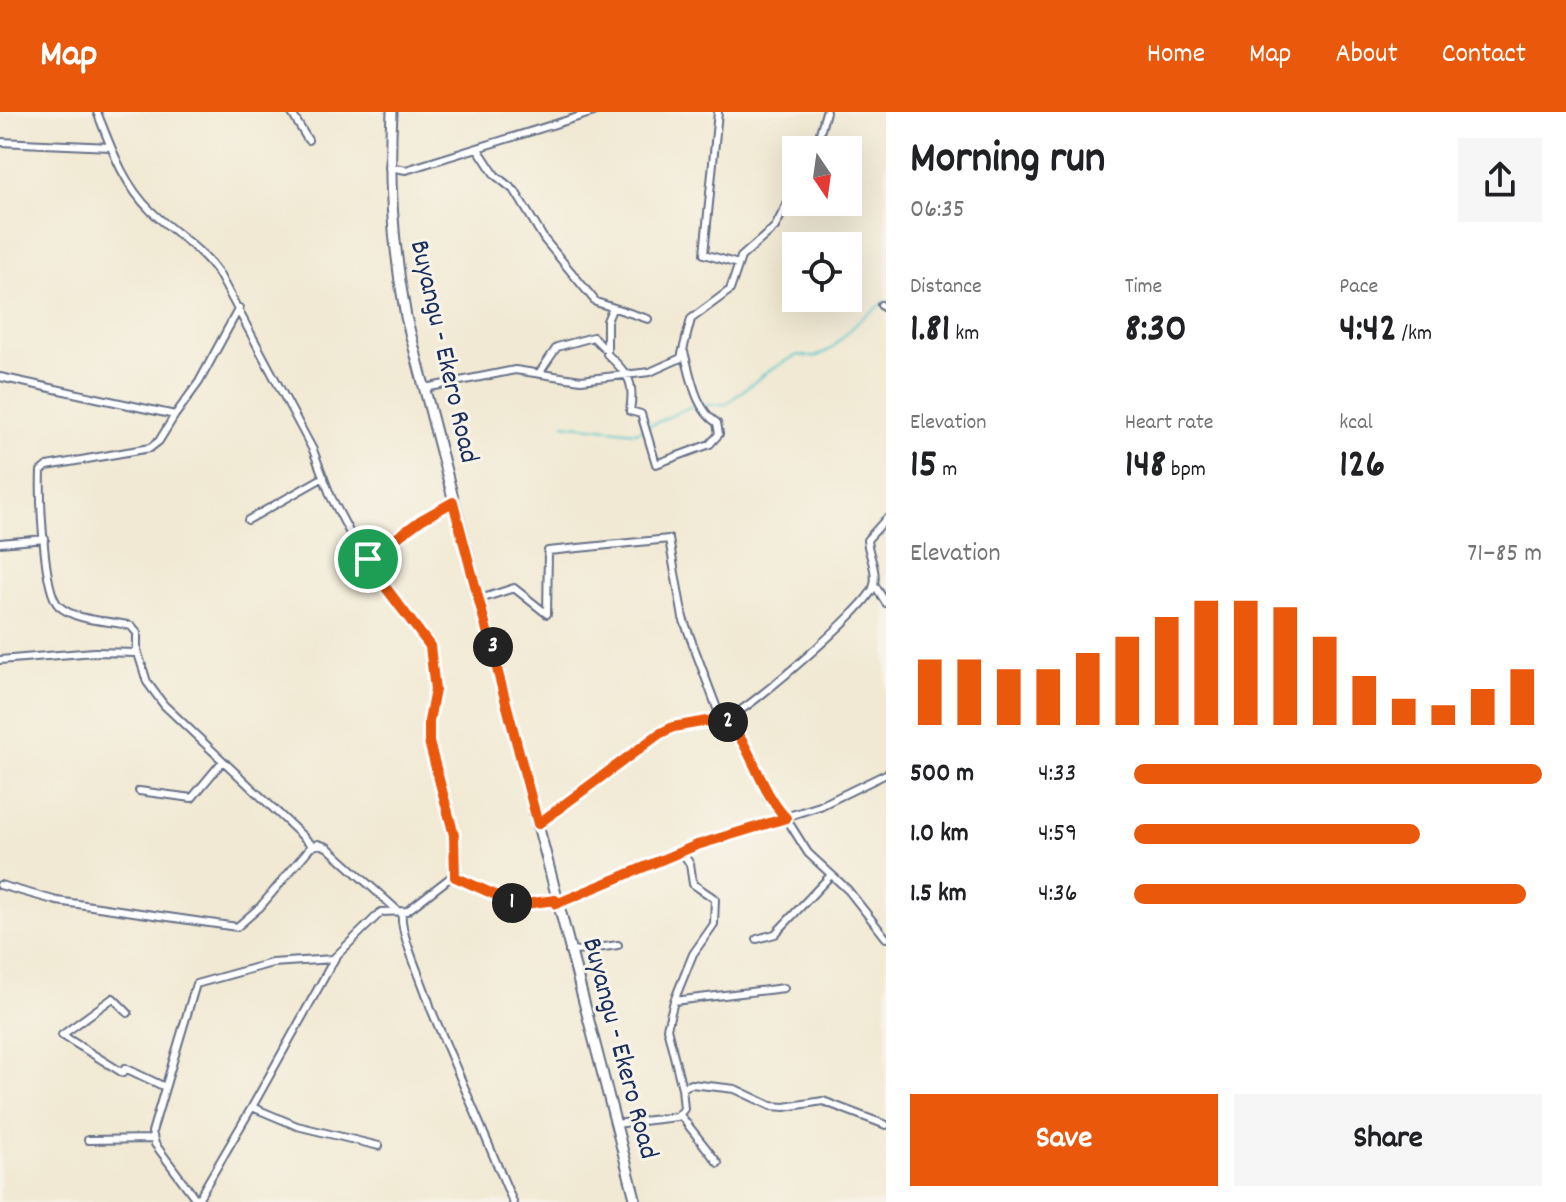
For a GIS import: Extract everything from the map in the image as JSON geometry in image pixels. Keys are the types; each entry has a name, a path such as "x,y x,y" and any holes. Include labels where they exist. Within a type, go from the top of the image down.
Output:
{"main road":[{"name":"Buyangu - Ekero Road","path":"392,112 389,167 396,260 453,502 636,1202"}],"street":[{"path":"97,112 133,190 164,223 207,257 239,308 354,541 430,646 435,690 429,721 429,742 454,835 455,877"},
{"path":"291,112 308,140"},
{"path":"389,167 406,170 594,112"},
{"path":"718,112 704,254 738,264"},
{"path":"819,136 826,112"},
{"path":"0,142 111,147"},
{"path":"478,149 495,175 515,191 563,265 596,302 648,319"},
{"path":"425,388 525,369 581,380 658,370 676,362 684,352 691,319 730,290 745,252 775,227 782,213"},
{"path":"239,308 199,382 159,441 150,448 42,468 50,585 57,604 81,616 131,626 137,633 137,653 153,692 222,762 313,846 327,847 386,903 402,913"},
{"path":"606,350 610,335 607,321 612,309"},
{"path":"540,372 557,347 593,337 626,375 634,394 630,411 641,414 656,464 710,444 717,440 721,430 702,407 684,352"},
{"path":"0,377 175,415"},
{"path":"248,520 324,477"},
{"path":"368,559 421,520 453,502"},
{"path":"886,519 867,540 874,584 886,603"},
{"path":"480,599 514,588 547,614 546,555 549,551 667,538 671,542 686,629 723,719 743,741 765,793 816,863 848,890 886,938"},
{"path":"0,543 45,539"},
{"path":"538,824 659,734 673,727 723,719 748,705 833,632 868,596 874,584"},
{"path":"0,660 137,653"},
{"path":"139,791 192,798 222,762"},
{"path":"335,958 272,963 196,984 152,1129 153,1139 197,1202 335,958 384,910 402,913 448,878 455,877 518,905 556,902 682,852 820,806 886,774"},
{"path":"0,885 57,901 237,927 260,907 313,846"},
{"path":"615,1124 670,1119 680,1115 684,1105 667,1028 693,954 713,926 715,902 708,892 693,884 691,868 682,852"},
{"path":"757,939 775,934 831,875"},
{"path":"402,913 403,932 425,984 431,1009 513,1202"},
{"path":"569,952 618,945"},
{"path":"674,1001 784,988"},
{"path":"128,1013 113,998 62,1035 123,1073 125,1068 165,1087"},
{"path":"682,1088 695,1084 735,1089 771,1106 826,1101 886,1125"},
{"path":"252,1107 297,1126 379,1146"},
{"path":"680,1115 697,1141 718,1163"},
{"path":"88,1140 153,1139"}],"waterway":[{"path":"563,424 636,432 692,406 726,404 767,372 797,355 815,357 831,349 863,317 886,301"}],"route":[{"path":"453,502 538,824 659,734 681,725 724,718 743,741 765,793 786,818 697,845 556,904 555,900 529,906 518,905 455,877 454,835 429,742 429,721 435,690 432,653 422,631 396,602 368,559 421,520 453,502"}]}
